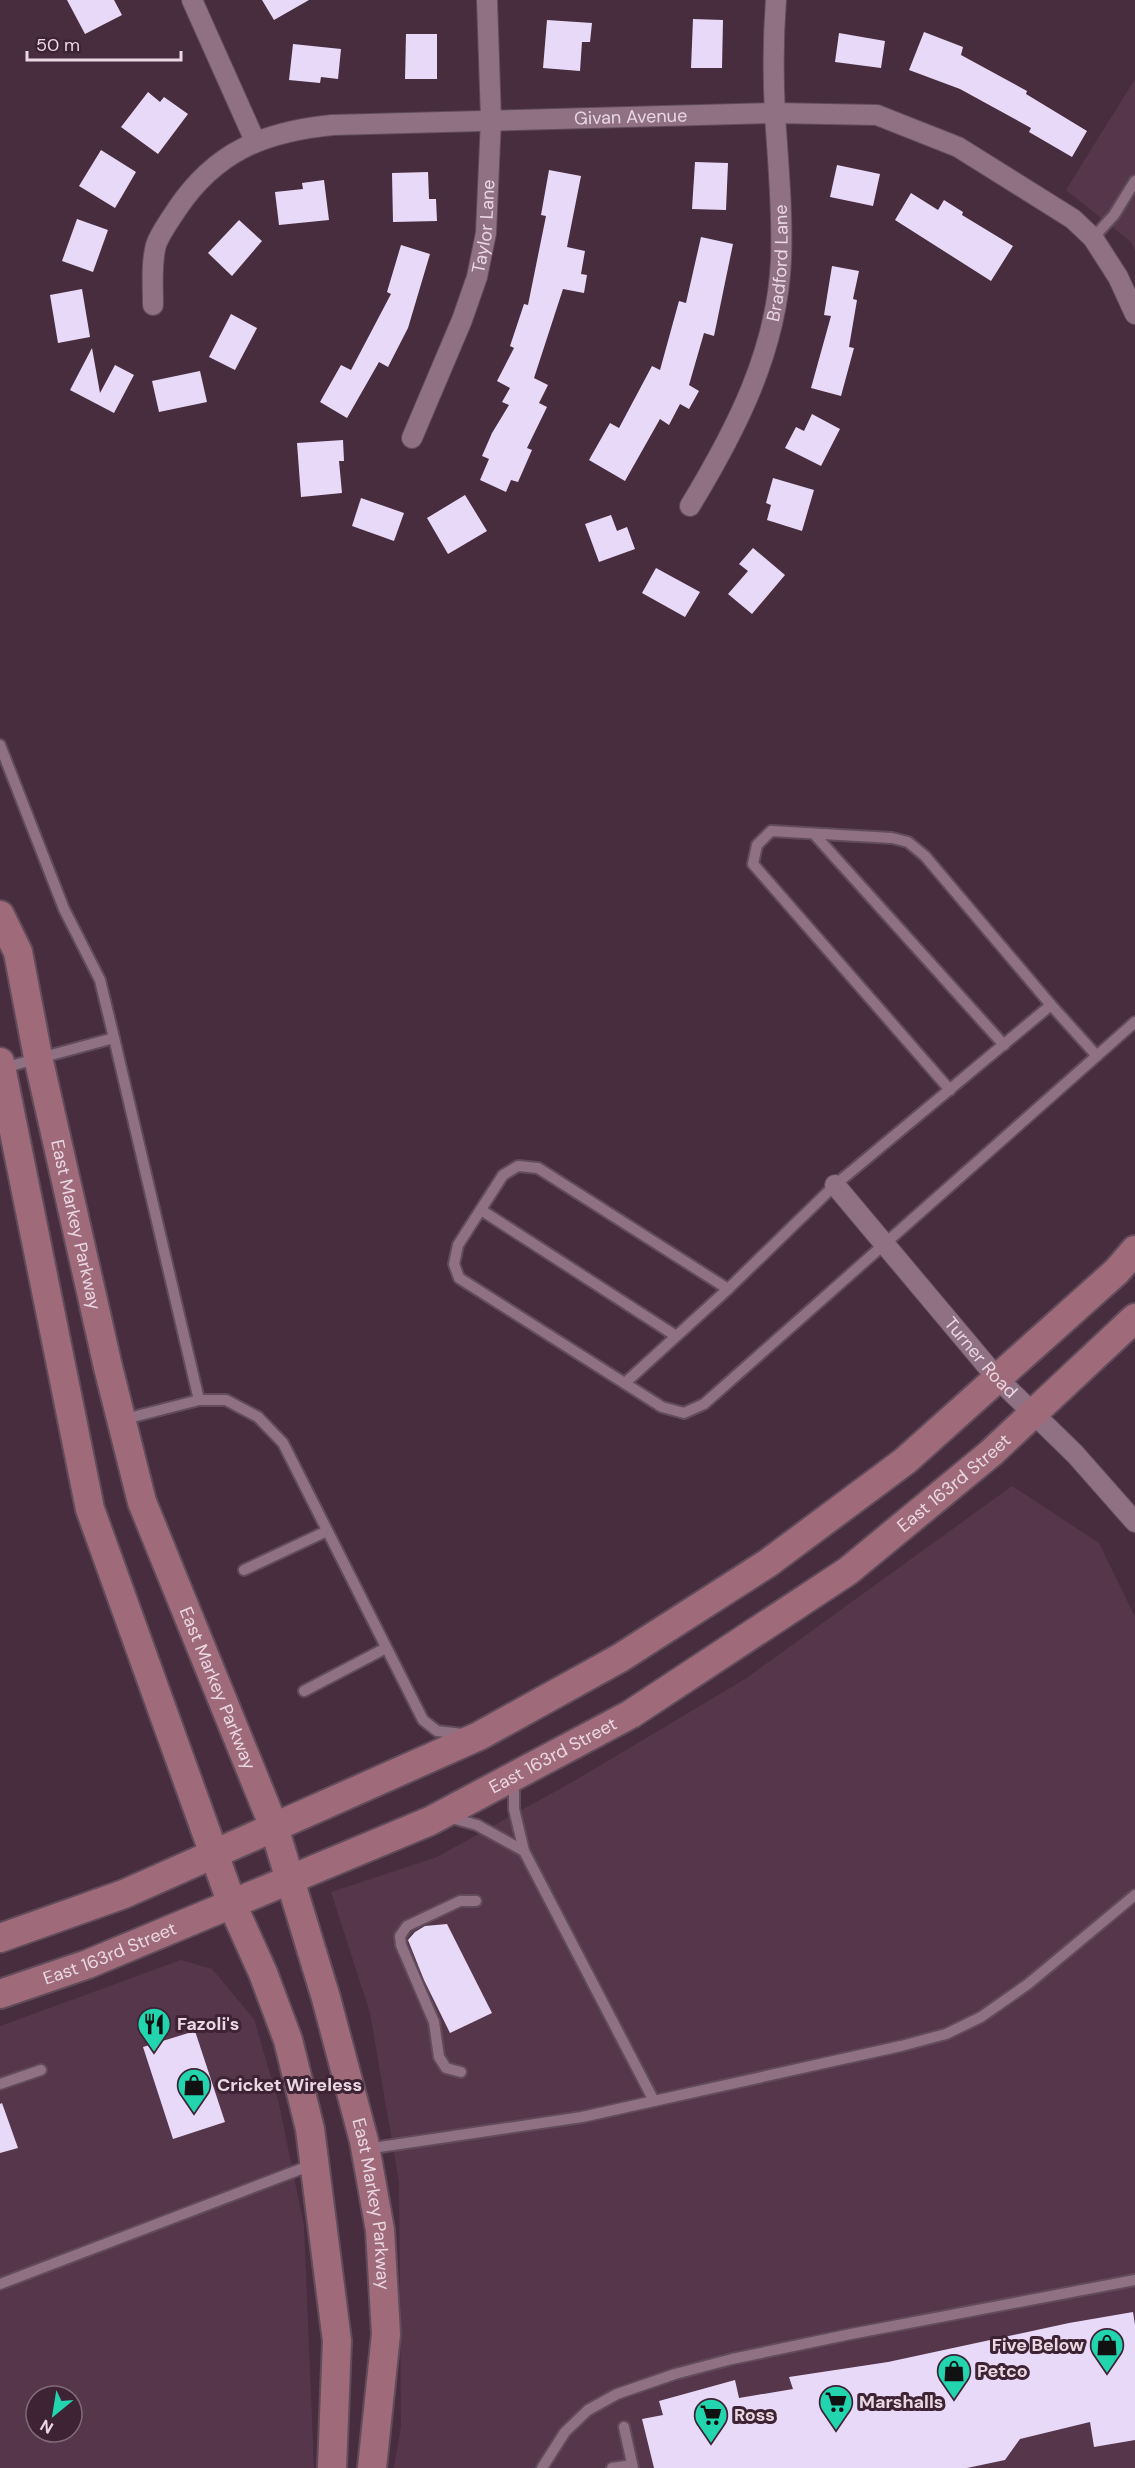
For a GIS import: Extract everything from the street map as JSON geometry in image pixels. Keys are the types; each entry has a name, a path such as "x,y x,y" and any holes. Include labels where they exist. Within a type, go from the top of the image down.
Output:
{"street":[{"path":"192,0 255,141"},
{"name":"Taylor Lane","path":"412,438 462,320 477,277 486,233 491,118 487,0"},
{"name":"Bradford Lane","path":"690,506 738,422 768,343 781,261 773,44 776,0"},
{"name":"Givan Avenue","path":"153,305 156,244 173,215 187,194 208,171 255,141 294,129 332,125 491,118 775,112 877,115 958,147 1073,219 1093,238 1118,277 1135,314"},
{"name":"East Markey Parkway","path":"0,915 18,952 38,1057 142,1502 274,1827 292,1879 326,1998 365,2150 380,2230 386,2334 372,2468"},
{"path":"1,1067 90,1509 213,1855 263,1973 288,2040 310,2129 337,2341 332,2468"},
{"name":"Turner Road","path":"836,1185 999,1376 1037,1411 1135,1522"},
{"path":"0,1938 124,1894 479,1736 620,1658 768,1563 905,1461 1117,1271 1135,1250"},
{"name":"East 163rd Street","path":"0,1994 88,1964 441,1815 632,1714 848,1571 991,1453 1135,1318"}],"lane":[{"path":"1093,238 1114,214 1135,181"},
{"path":"0,745 64,909 100,980 199,1401"},
{"path":"950,1090 753,864 757,845 771,831 892,838 908,842 925,856 1097,1056"},
{"path":"814,834 1004,1045"},
{"path":"624,1383 728,1289 836,1185 1052,1005"},
{"path":"728,1289 538,1168 518,1166 503,1175 458,1245 454,1264 459,1278 662,1407 684,1413 704,1404 1135,1022"},
{"path":"1,1067 114,1038"},
{"path":"481,1210 676,1336"},
{"path":"121,1420 199,1401 226,1400 258,1417 283,1443 423,1720 437,1731 479,1736"},
{"path":"244,1570 327,1531"},
{"path":"304,1691 386,1648"},
{"path":"514,1776 514,1809 524,1851 654,2101"},
{"path":"441,1815 477,1825 524,1851"},
{"path":"365,2150 582,2117 946,2034 981,2017 1028,1984 1135,1895"},
{"path":"461,2072 446,2068 439,2057 434,2022 401,1945 400,1936 407,1926 460,1901 476,1901"},
{"path":"0,2084 41,2070"},
{"path":"0,2284 314,2164"},
{"path":"542,2468 565,2432 588,2410 617,2394 675,2374 732,2359 1135,2280"},
{"path":"612,2468 632,2467 624,2427"}],"shaded area":[{"path":"1135,79 1135,251 1131,242 1066,190"},
{"path":"1012,1486 1099,1543 1135,1617 1135,2468 394,2468 401,2427 399,2182 370,2013 331,1892 437,1857 574,1781 745,1679"},
{"path":"181,1960 212,1969 254,2019 279,2104 304,2226 314,2468 0,2468 0,2026"}],"building":[{"path":"67,0 114,0 122,15 85,34"},
{"path":"262,0 309,0 274,20"},
{"path":"693,19 723,20 722,68 691,68"},
{"path":"547,20 592,23 590,42 582,42 580,71 543,68"},
{"path":"924,32 963,47 961,55 1027,91 1026,94 1087,131 1072,157 1029,132 1031,128 960,89 909,70"},
{"path":"839,33 885,41 881,68 835,62"},
{"path":"406,34 437,34 437,79 405,79"},
{"path":"293,44 341,49 338,79 321,77 320,83 289,80"},
{"path":"148,92 160,102 164,97 188,114 158,154 121,127"},
{"path":"101,150 136,172 115,208 79,186"},
{"path":"695,162 728,163 726,210 692,209"},
{"path":"837,165 880,174 873,206 830,197"},
{"path":"549,170 581,176 567,247 585,251 581,274 587,275 584,293 563,289 534,378 548,385 539,403 547,407 527,448 532,450 518,482 511,480 506,492 480,480 489,459 482,456 492,433 509,405 502,402 510,388 497,381 514,348 510,346 524,304 528,305 546,216 541,215"},
{"path":"428,172 429,199 436,199 437,221 393,222 392,173"},
{"path":"324,180 329,220 279,225 275,192 303,189 302,183"},
{"path":"911,193 938,210 944,200 963,212 962,215 1013,246 991,281 895,220"},
{"path":"77,219 108,230 93,272 62,261"},
{"path":"239,220 262,241 232,276 208,253"},
{"path":"701,237 733,244 714,336 704,333 689,385 699,391 689,409 680,404 669,425 660,419 625,481 589,460 610,423 619,428 652,366 660,370 679,301 686,303"},
{"path":"401,245 430,254 408,328 388,367 379,362 347,418 320,402 341,365 351,370 391,294 387,292"},
{"path":"832,266 859,271 853,299 857,300 849,347 854,348 841,396 811,388 831,316 824,315"},
{"path":"82,289 90,337 58,343 50,295"},
{"path":"231,314 257,328 235,370 209,357"},
{"path":"92,348 100,393 115,365 134,375 114,413 70,390"},
{"path":"200,371 207,402 159,412 152,381"},
{"path":"812,414 840,429 821,466 785,448 796,427 804,431"},
{"path":"343,440 344,461 339,461 342,493 301,497 297,443"},
{"path":"773,478 814,490 802,531 767,520 771,505 766,503"},
{"path":"465,495 487,531 448,554 427,518"},
{"path":"361,498 404,513 394,541 352,526"},
{"path":"611,515 617,531 627,527 635,549 599,562 585,524"},
{"path":"753,548 785,575 752,614 728,594 748,571 739,564"},
{"path":"656,568 700,592 685,617 642,593"},
{"path":"447,1924 492,2013 450,2033 424,1980 408,1940 425,1926"},
{"path":"195,2031 225,2122 173,2139 143,2047"},
{"path":"2,2103 18,2148 0,2153 0,2104"},
{"path":"1133,2312 1135,2440 1094,2447 1090,2422 1020,2439 1005,2460 967,2468 654,2468 642,2419 663,2415 659,2401 735,2380 739,2398 793,2389 789,2377 888,2362 1069,2323"}],"place":[{"name":"Fazoli's","path":"154,2053"},
{"name":"Cricket Wireless","path":"194,2114"},
{"name":"Five Below","path":"1107,2374"},
{"name":"Petco","path":"954,2400"},
{"name":"Marshalls","path":"836,2431"},
{"name":"Ross","path":"711,2444"}]}
